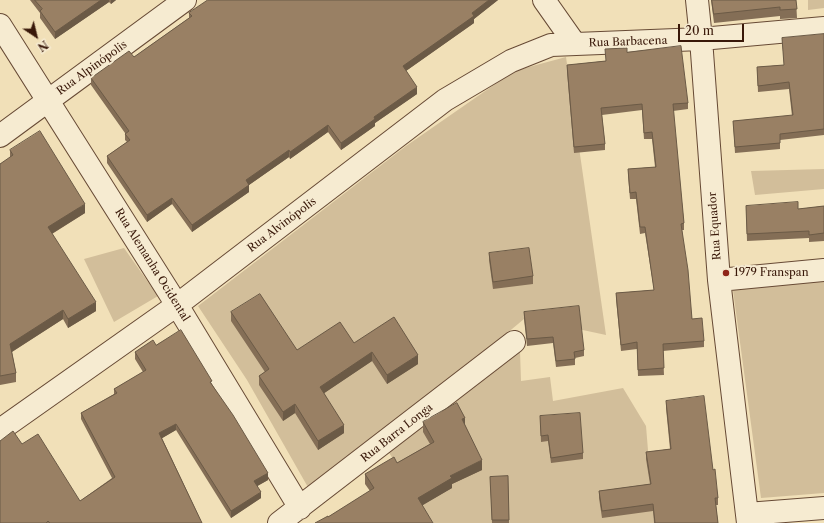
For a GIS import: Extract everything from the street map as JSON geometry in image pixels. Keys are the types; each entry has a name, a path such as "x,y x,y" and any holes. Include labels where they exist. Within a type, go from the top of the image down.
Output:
{"street":[{"name":"Rua Alpinópolis","path":"0,136 185,0"},
{"path":"544,0 575,44"},
{"name":"Rua Equador","path":"697,0 719,280 747,519"},
{"name":"Rua Alemanha Ocidental","path":"0,25 178,305 300,508"},
{"name":"Rua Barbacena","path":"575,44 701,40 824,28"},
{"name":"Rua Alvinópolis","path":"0,430 178,305 445,100 511,61 551,45 575,44"},
{"path":"719,280 824,270"},
{"name":"Rua Barra Longa","path":"279,523 514,342"},
{"path":"747,519 824,508"}],"shaded area":[{"path":"808,0 824,0 824,8 808,10"},
{"path":"566,57 606,335 578,329 549,314 524,319 482,354 309,489 247,380 198,306 406,146 514,71"},
{"path":"824,169 824,189 755,195 751,171"},
{"path":"124,248 158,296 114,322 84,259"},
{"path":"824,280 824,493 761,498 732,283"},
{"path":"520,351 521,381 550,377 553,401 623,388 646,426 654,523 432,523 388,451"}],"building":[{"path":"35,0 101,0 55,32 40,11 42,9"},
{"path":"208,0 489,0 472,13 474,16 403,66 417,87 374,117 375,119 341,143 328,125 290,152 289,150 246,180 249,185 192,225 172,198 147,215 107,156 130,140 125,134 129,131 91,78 129,51 134,57 192,16 189,13"},
{"path":"712,0 796,0 797,9 780,10 780,7 714,14"},
{"path":"824,34 824,129 780,134 780,143 735,147 733,121 793,115 789,82 758,86 757,67 784,65 782,38"},
{"path":"681,46 688,103 673,104 684,223 681,224 688,270 692,319 702,318 704,341 663,344 664,368 638,370 637,342 621,345 616,293 654,290 645,227 640,227 636,192 630,193 628,169 656,167 652,132 644,133 642,104 601,108 605,144 574,147 567,65 606,61 605,49 627,48 627,52"},
{"path":"40,131 85,204 48,227 96,302 68,319 63,310 10,344 16,373 0,376 0,164 13,155 10,150"},
{"path":"798,202 798,209 824,206 824,233 809,235 809,231 747,234 746,206"},
{"path":"529,248 533,276 493,282 489,253"},
{"path":"260,294 297,350 340,322 354,343 394,317 418,355 387,375 372,352 320,387 344,425 318,441 295,404 283,412 259,376 269,369 231,312"},
{"path":"579,306 584,350 574,352 575,359 556,361 553,337 527,339 524,312"},
{"path":"181,330 212,381 210,382 233,415 268,473 254,481 261,492 231,511 176,424 159,433 202,523 50,523 48,521 46,523 0,523 0,441 13,431 22,444 38,434 80,501 115,477 81,413 117,393 114,389 146,370 135,352 153,340 156,345"},
{"path":"704,396 713,470 715,469 718,498 715,498 718,523 655,523 653,504 602,511 599,491 651,484 646,452 671,449 666,401"},
{"path":"457,403 465,418 462,419 482,460 450,476 452,478 418,498 433,523 315,523 328,517 374,488 365,474 394,457 397,463 434,442 423,422"},
{"path":"580,413 583,453 551,458 548,435 541,436 540,416"},
{"path":"508,476 509,520 492,520 490,477"}],"place":[{"name":"1979 Franspan","path":"726,273"}]}
